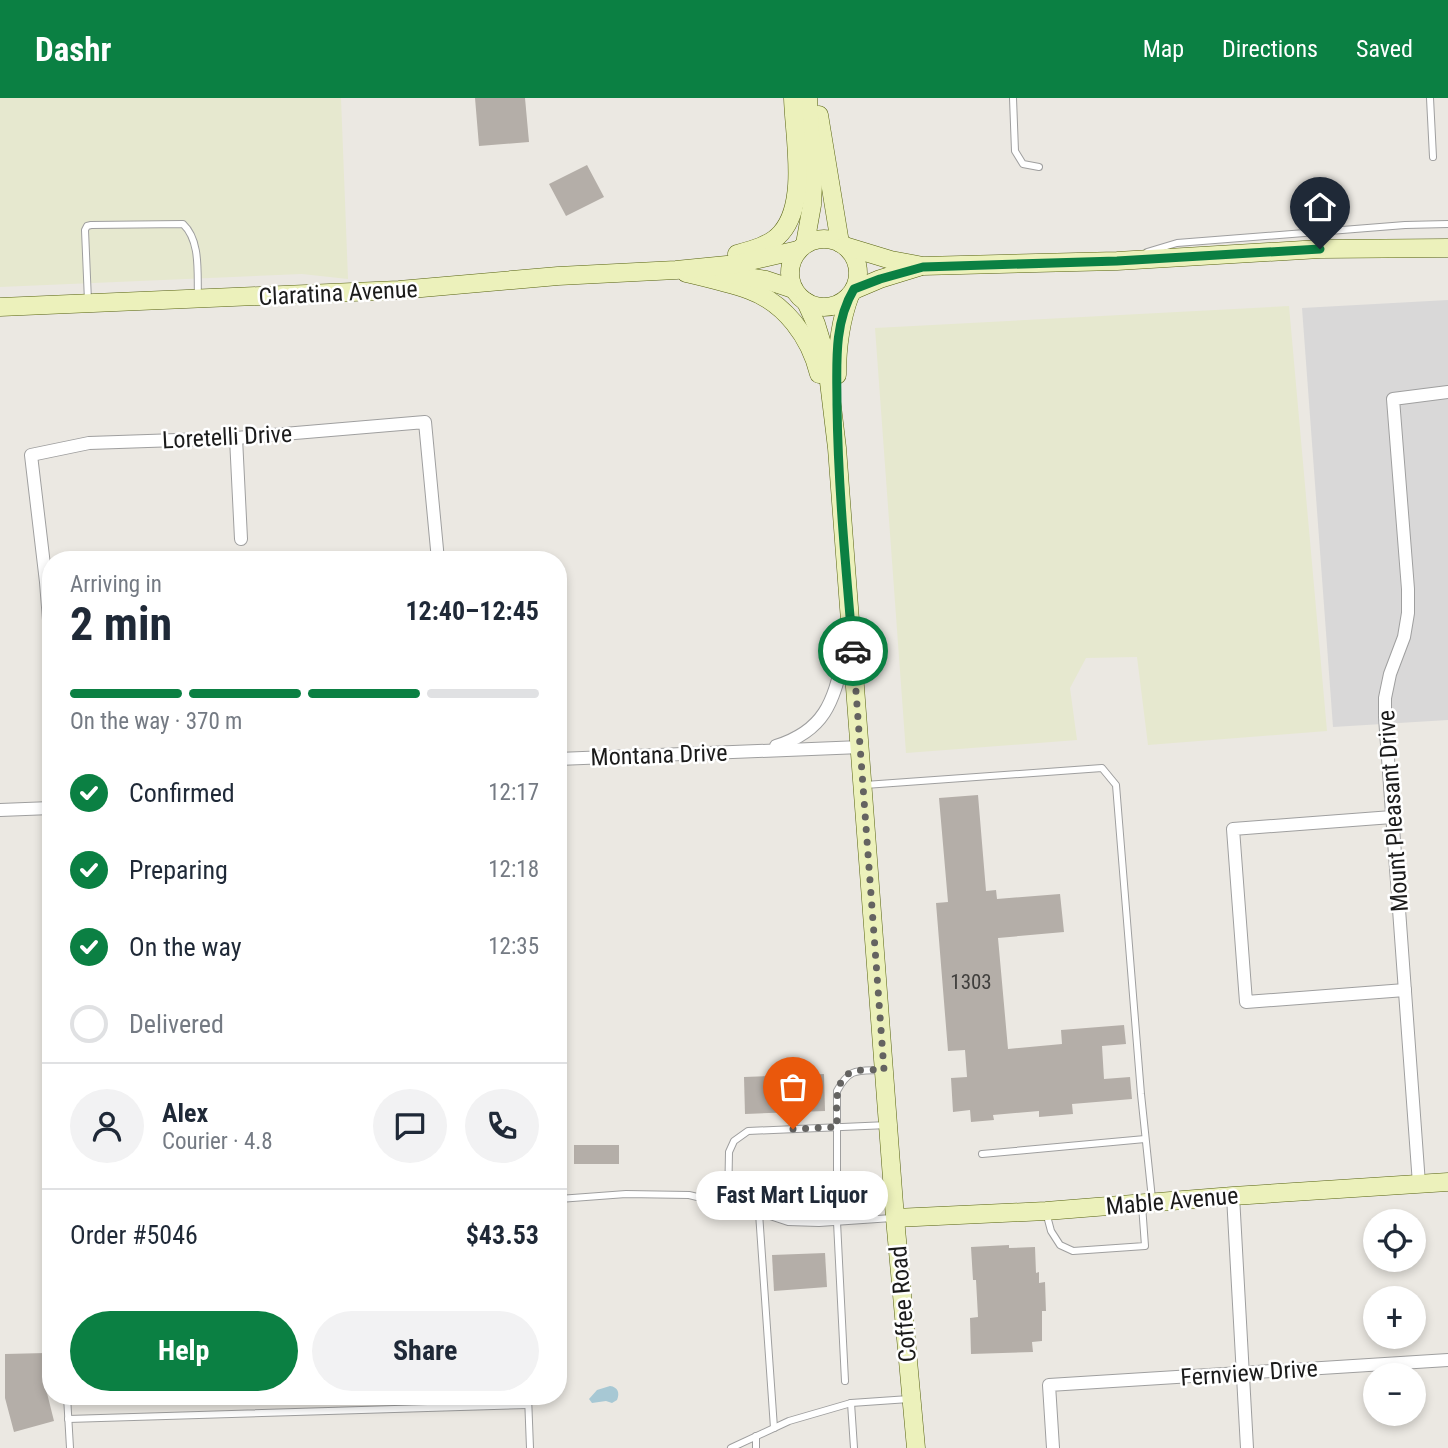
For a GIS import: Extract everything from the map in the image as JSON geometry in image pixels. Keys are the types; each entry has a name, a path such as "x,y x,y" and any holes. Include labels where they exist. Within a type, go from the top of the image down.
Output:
{"main road":[{"path":"676,270 751,250 769,243 781,234 796,204 798,182 793,98"},
{"path":"802,247 812,205 813,184 808,98"},
{"path":"816,98 842,244 857,264 858,275 852,292"},
{"path":"923,267 824,239 813,240 794,255 789,278 799,296 821,307 832,307 852,292 880,279 923,267 1117,261 1320,249 1448,248"},
{"name":"Claratina Avenue","path":"0,307 357,293 558,276 676,270 737,264 802,247"},
{"path":"676,270 751,291 785,312 799,328 818,368 838,448"},
{"name":"Claratina Avenue","path":"676,270 752,277 766,280 799,296"},
{"name":"Coffee Road","path":"852,292 840,326 837,351 838,448 895,1218 916,1448"},
{"name":"Coffee Road","path":"799,296 816,324 825,357 838,448"},
{"name":"Mable Avenue","path":"895,1218 1046,1211 1448,1182"}],"street":[{"name":"Mount Pleasant Drive","path":"1419,1184 1385,717 1385,698 1390,674 1404,637 1408,613 1393,399 1448,392"},
{"name":"Loretelli Drive","path":"42,551 31,454 89,443 236,438 425,422 437,551"},
{"path":"236,438 242,539"},
{"name":"Montana Drive","path":"760,751 790,741 808,731 826,710 836,685 851,627"},
{"name":"Montana Drive","path":"567,759 861,747"},
{"path":"0,810 42,808"},
{"path":"1392,817 1233,829 1246,1002 1405,990"},
{"path":"1233,1196 1247,1448"},
{"name":"Fernview Drive","path":"1053,1448 1049,1385 1448,1360"}],"lane":[{"path":"1013,98 1015,151 1023,164 1039,167"},
{"path":"1430,98 1433,157"},
{"path":"1117,261 1177,243 1448,224"},
{"path":"88,303 85,230 91,225 187,226 195,242 198,299"},
{"path":"864,785 1102,768 1116,785 1140,1094 1146,1139 1145,1246 1073,1251 1060,1245 1051,1231 1046,1211"},
{"path":"845,1381 836,1222 837,1091 844,1078 853,1072 884,1070"},
{"path":"728,1205 729,1152 734,1141 748,1131 888,1125"},
{"path":"982,1154 1146,1139"},
{"path":"567,1198 626,1194 689,1195 788,1222 819,1223 895,1218"},
{"path":"759,1213 774,1429"},
{"path":"731,1448 789,1421 851,1403 912,1398"},
{"path":"851,1403 854,1448"},
{"path":"67,1405 70,1448"},
{"path":"68,1419 528,1405 530,1448"},
{"path":"756,1436 756,1448"}],"shaded area":[{"path":"1448,300 1448,720 1333,727 1302,308"}],"green space":[{"path":"0,98 341,98 348,279 302,274 0,287"},
{"path":"1289,306 1327,731 1148,745 1137,657 1086,658 1070,688 1077,740 906,753 875,328"}],"water":[{"path":"610,1386 618,1391 617,1400 612,1403 592,1403 589,1399 597,1390"}],"building":[{"path":"475,98 525,98 529,142 479,146"},
{"path":"587,165 604,197 566,216 549,184"},
{"path":"978,795 986,891 996,890 997,899 1060,894 1064,932 998,938 1008,1049 1062,1044 1061,1030 1124,1025 1126,1044 1102,1046 1104,1079 1130,1077 1132,1099 1072,1104 1073,1114 1039,1117 1039,1111 993,1115 994,1120 971,1122 970,1110 953,1112 951,1078 967,1077 965,1050 948,1051 936,903 948,902 939,798"},
{"path":"824,1074 825,1111 745,1114 744,1077"},
{"path":"574,1145 619,1145 619,1164 574,1164"},
{"path":"1009,1245 1009,1248 1035,1247 1036,1273 1039,1272 1039,1283 1045,1282 1046,1311 1042,1311 1042,1341 1032,1342 1033,1352 971,1354 970,1318 978,1317 971,1247"},
{"path":"825,1253 827,1287 774,1291 772,1255"},
{"path":"42,1353 42,1405 50,1405 54,1421 14,1432 5,1398 5,1354"}],"way so far":[{"path":"793,1129 837,1127 837,1091 844,1078 853,1072 884,1070 853,651"}],"place":[{"name":"Fast Mart Liquor","path":"793,1129"}],"route":[{"path":"853,651 838,448 837,351 840,326 854,289 923,267 1117,261 1320,249"}]}
